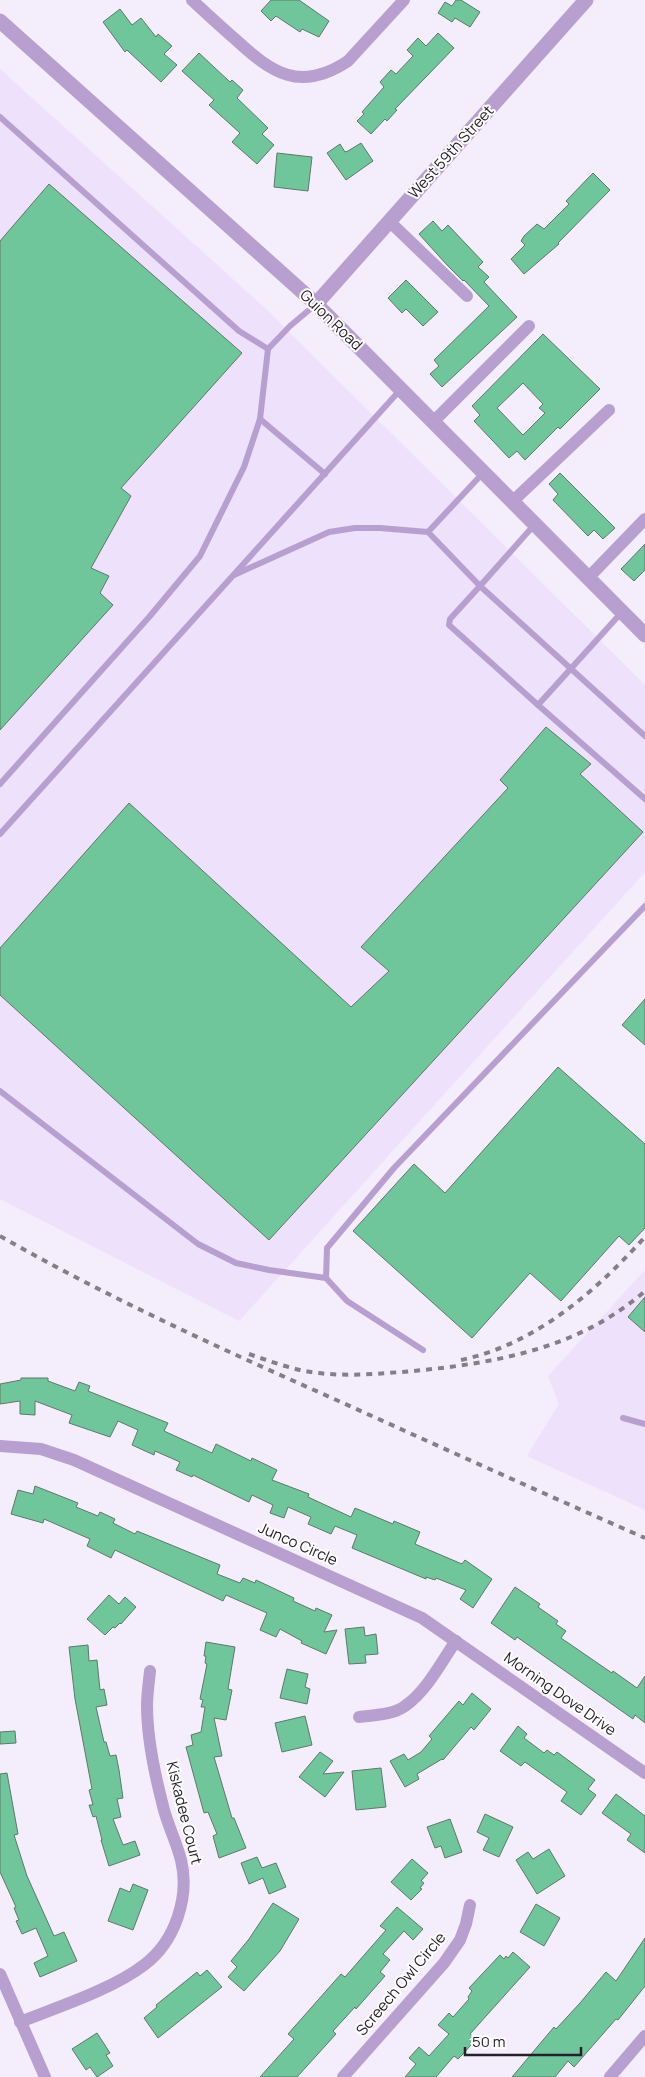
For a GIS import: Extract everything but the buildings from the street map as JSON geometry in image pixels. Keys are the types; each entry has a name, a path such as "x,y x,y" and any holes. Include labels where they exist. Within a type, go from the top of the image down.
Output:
{"street":[{"path":"192,0 269,68 290,75 306,76 323,73 348,61 404,0"},
{"name":"West 59th Street","path":"316,304 586,0"},
{"name":"Guion Road","path":"0,22 316,304 645,635"},
{"path":"390,221 467,296"},
{"path":"433,422 529,326"},
{"path":"512,502 609,410"},
{"path":"588,578 645,519"},
{"name":"Junco Circle","path":"0,1446 41,1450 74,1460 422,1618 456,1641"},
{"path":"360,1717 389,1713 405,1707 422,1689 456,1641"},
{"name":"Morning Dove Drive","path":"456,1641 645,1773"},
{"name":"Kiskadee Court","path":"20,2022 118,1982 145,1965 166,1941 176,1925 182,1905 181,1861 162,1804 148,1729 147,1703 150,1671"},
{"name":"Screech Owl Circle","path":"343,2077 444,1963 460,1940 470,1905"},
{"path":"0,1974 45,2077"},
{"path":"610,2077 645,2036"}],"lane":[{"path":"0,117 239,331 268,349"},
{"path":"0,784 150,616 200,556 244,467 260,419 268,349 290,326 316,304"},
{"path":"0,834 401,389"},
{"path":"260,419 325,474"},
{"path":"428,532 484,472"},
{"path":"535,524 449,621 450,628 645,799"},
{"path":"232,576 329,532 355,528 428,532 480,586 645,736"},
{"path":"538,705 622,612"},
{"path":"326,1278 327,1248 394,1168 645,906"},
{"path":"0,1091 198,1244 236,1263 326,1278 347,1301 423,1350"},
{"path":"623,1418 645,1424"}],"shaded area":[{"path":"0,69 265,308 645,685 645,872 239,1321 0,1199"},
{"path":"645,1270 645,1510 527,1456 559,1404 548,1376"}],"railway":[{"path":"0,1236 122,1301 206,1341 645,1538"},
{"path":"461,1360 514,1342 539,1329 585,1296 645,1237"},
{"path":"249,1354 300,1370 342,1375 413,1371 476,1363 536,1349 565,1339 593,1326 620,1310 645,1291"}]}
